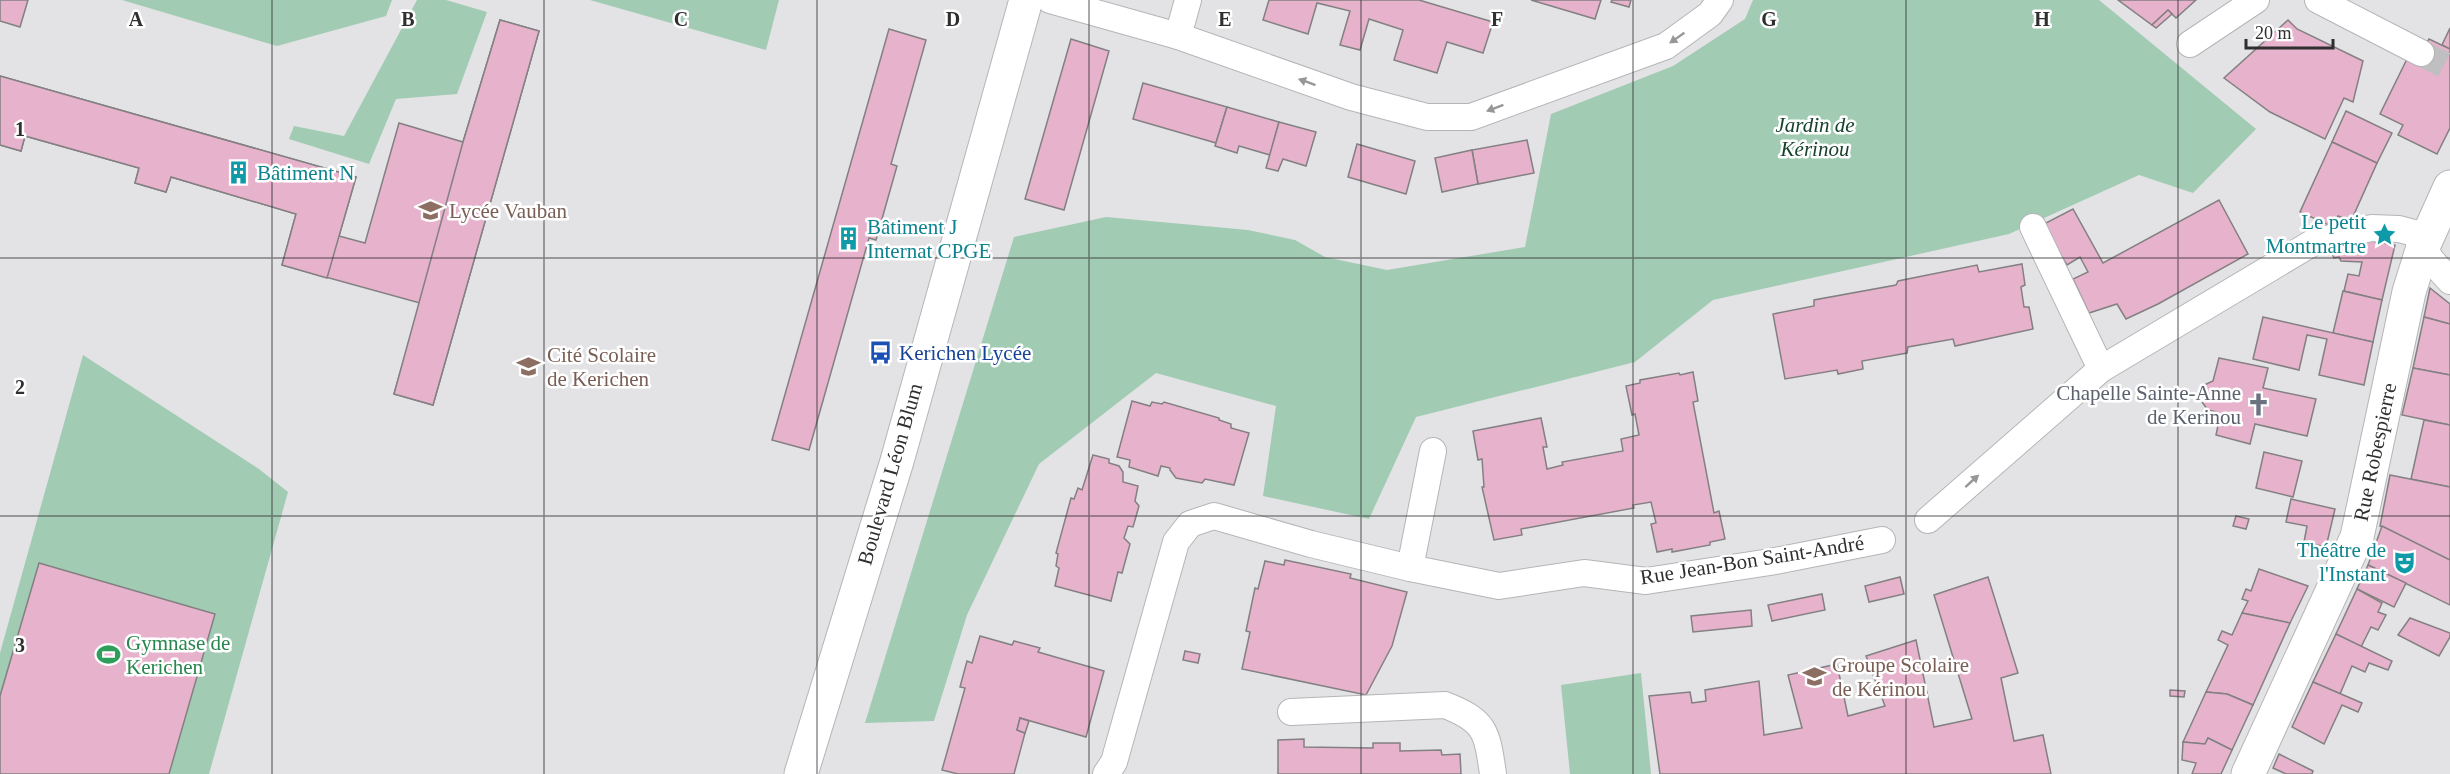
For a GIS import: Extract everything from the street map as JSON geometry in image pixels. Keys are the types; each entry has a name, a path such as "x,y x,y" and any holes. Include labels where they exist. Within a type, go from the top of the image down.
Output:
{"main road":[{"name":"Boulevard Léon Blum","path":"808,772 1026,0"},
{"name":"Rue Robespierre","path":"2248,774 2357,537 2409,292 2423,247 2450,187"}],"street":[{"path":"1050,0 1178,36 1351,98 1427,117 1471,117 1666,46 1710,14 1720,0"},
{"path":"1178,36 1188,0"},
{"path":"2190,44 2256,0"},
{"path":"2318,0 2421,54"},
{"path":"2033,227 2101,369"},
{"path":"1928,519 2101,369 2314,242 2371,228 2399,229 2414,233 2450,281"},
{"path":"1410,568 1433,451"},
{"name":"Rue Jean-Bon Saint-André","path":"1106,774 1114,762 1176,542 1190,524 1214,516 1410,568 1499,586 1584,573 1646,581 1770,562 1882,540"},
{"path":"1291,711 1445,705 1468,714 1488,737 1493,774"}],"green space":[{"path":"122,0 392,0 386,16 277,46"},
{"path":"417,0 446,0 487,12 457,94 396,99 369,164 289,139 294,126 344,136"},
{"path":"590,0 779,0 766,50"},
{"name":"Jardin de Kérinou","path":"1753,0 2099,0 2256,129 2193,193 2139,175 2009,234 1713,300 1635,362 1416,417 1369,519 1263,496 1276,406 1156,373 1039,464 967,615 934,721 865,723 1014,237 1106,217 1248,230 1295,240 1325,257 1387,270 1525,247 1551,114 1673,66 1745,19"},
{"path":"83,355 259,469 288,492 209,774 0,774 0,653"},
{"path":"1641,673 1651,774 1570,774 1561,685"}],"building":[{"path":"0,0 28,0 20,27 0,21"},
{"path":"1269,0 1419,0 1493,22 1483,53 1447,42 1437,73 1394,60 1403,30 1369,19 1360,50 1340,45 1350,11 1317,3 1308,34 1263,20"},
{"path":"1531,0 1601,0 1595,19"},
{"path":"1612,0 1631,0 1629,7 1611,2"},
{"path":"2118,0 2196,0 2176,18 2168,10 2152,25"},
{"path":"2168,10 2172,14 2156,28 2152,25"},
{"name":"Lycée Vauban","path":"500,20 539,31 433,405 394,394 420,303 282,265 296,214 171,177 166,192 135,183 139,168 25,136 21,151 0,145 0,76 356,177 339,236 365,243 399,123 463,142"},
{"path":"500,20 539,31 433,405 394,394 463,142"},
{"path":"2288,20 2297,29 2363,61 2353,102 2344,98 2325,139 2270,112 2224,78"},
{"path":"2450,28 2450,49 2442,45"},
{"name":"Bâtiment J Internat CPGE","path":"889,29 926,40 891,164 897,166 876,240 869,238 809,450 772,440"},
{"path":"1071,39 1109,51 1064,210 1025,199"},
{"path":"2429,39 2450,49 2450,128 2437,154 2398,135 2403,125 2380,114 2407,59 2416,63"},
{"name":"Bâtiment N","path":"0,76 356,177 327,278 282,265 296,214 171,177 166,192 135,183 139,168 25,136 21,151 0,145"},
{"path":"1143,83 1227,107 1216,143 1133,119"},
{"path":"1227,107 1279,122 1270,155 1239,146 1237,153 1215,146"},
{"path":"2346,111 2392,133 2377,163 2332,142"},
{"path":"1279,122 1316,132 1306,166 1283,159 1278,171 1266,168"},
{"path":"1527,140 1534,173 1478,184 1472,150"},
{"path":"2332,142 2377,163 2351,221 2338,216 2333,227 2300,212"},
{"path":"1357,144 1415,161 1406,194 1348,177"},
{"path":"1472,150 1478,184 1442,192 1435,158"},
{"path":"2219,200 2248,254 2158,304 2126,319 2117,304 2089,313 2073,279 2088,272 2080,257 2067,265 2042,225 2073,209 2103,263"},
{"path":"2365,240 2395,245 2382,300 2344,291 2348,274 2359,276 2362,262 2341,261 2339,257 2334,258 2330,250"},
{"path":"2022,264 2025,285 2021,287 2024,307 2029,307 2033,329 1955,346 1953,339 1908,347 1907,353 1862,361 1863,369 1838,374 1837,370 1785,379 1773,314 1814,306 1814,300 1896,285 1898,281 1977,265 1979,272"},
{"path":"2430,288 2450,304 2450,324 2424,317"},
{"path":"2343,291 2382,300 2373,342 2333,333"},
{"path":"2263,317 2373,342 2364,385 2319,375 2327,339 2307,335 2299,370 2253,359"},
{"path":"2424,317 2450,324 2450,375 2413,368"},
{"name":"Chapelle Sainte-Anne de Kerinou","path":"2219,358 2268,368 2263,388 2316,399 2307,436 2255,424 2250,444 2216,435 2220,416 2217,416 2217,412 2208,410 2199,398 2202,386 2213,381"},
{"path":"2413,368 2450,375 2450,425 2402,415"},
{"path":"1693,372 1698,401 1693,402 1714,513 1719,511 1725,539 1710,542 1710,545 1672,552 1672,549 1657,552 1651,524 1656,523 1651,502 1633,505 1634,508 1521,529 1522,535 1494,540 1482,487 1484,487 1482,459 1478,460 1473,431 1541,418 1547,447 1543,447 1547,469 1563,465 1562,462 1623,451 1621,439 1639,435 1626,386 1640,383 1640,380"},
{"path":"1132,401 1150,406 1152,402 1162,404 1164,402 1219,418 1231,424 1231,428 1249,433 1234,485 1205,479 1202,483 1176,478 1170,468 1161,466 1158,476 1129,467 1130,460 1117,457"},
{"path":"2424,420 2450,425 2450,487 2411,479"},
{"path":"2264,452 2302,461 2293,497 2256,488"},
{"path":"1093,455 1109,459 1109,463 1119,466 1123,472 1123,482 1138,486 1135,501 1139,506 1133,527 1128,526 1124,538 1130,544 1122,573 1118,572 1111,601 1055,586 1059,568 1056,566 1058,554 1056,553 1071,498 1074,499 1078,488 1082,490"},
{"path":"2390,475 2450,487 2450,560 2380,526"},
{"path":"2291,499 2335,509 2326,547 2304,542 2307,526 2286,522"},
{"path":"2236,516 2249,519 2246,529 2233,526"},
{"path":"2382,526 2450,560 2450,605 2368,565"},
{"path":"1285,560 1351,574 1350,578 1407,592 1392,646 1366,695 1242,669 1250,632 1246,631 1255,588 1258,589 1265,561 1284,565"},
{"name":"Gymnase de Kerichen","path":"39,563 215,614 169,774 0,774 0,696"},
{"path":"2368,565 2406,583 2394,607 2357,589"},
{"path":"2259,569 2308,586 2290,623 2242,613 2248,601 2242,599 2246,589 2251,591"},
{"path":"1900,577 1904,594 1869,602 1865,586"},
{"name":"Groupe Scolaire de Kérinou","path":"1988,577 2018,673 2001,678 2014,741 2043,735 2051,774 1660,774 1649,696 1690,692 1692,703 1706,701 1705,690 1759,681 1764,735 1802,728 1788,675 1837,664 1848,716 1885,706 1866,656 1916,640 1934,727 1972,719 1934,595"},
{"path":"2357,589 2382,603 2378,612 2386,615 2378,630 2371,627 2361,647 2336,634"},
{"path":"1822,594 1825,610 1772,621 1768,605"},
{"path":"1751,610 1752,626 1693,632 1691,616"},
{"path":"2242,613 2290,623 2253,705 2227,694 2206,692 2228,645 2218,640 2222,631 2232,635"},
{"path":"2410,618 2450,633 2439,656 2398,635"},
{"path":"2336,634 2392,661 2388,670 2369,663 2365,672 2352,666 2340,694 2313,682"},
{"path":"980,636 1012,645 1014,641 1040,648 1038,652 1104,671 1086,737 1020,718 1017,730 1025,733 1014,774 958,774 942,770 965,688 960,687 967,661 972,663"},
{"path":"1185,651 1200,654 1198,663 1183,660"},
{"path":"2313,682 2362,703 2358,712 2342,705 2324,744 2292,727"},
{"path":"2170,690 2185,691 2184,697 2170,696"},
{"path":"2206,692 2227,694 2253,705 2232,750 2208,738 2205,744 2183,742"},
{"path":"1020,718 1029,721 1025,733 1017,730"},
{"path":"2208,738 2232,750 2221,774 2192,774 2196,763 2182,760 2183,742 2205,744"},
{"path":"1304,739 1304,747 1373,748 1373,743 1400,743 1400,751 1441,750 1442,755 1460,754 1461,774 1278,774 1278,740"},
{"path":"2279,754 2313,771 2312,774 2286,774 2273,768"}],"tunnel":[{"path":"2421,53 2450,68"}],"place":[{"name":"Bâtiment N","path":"239,173"},
{"name":"Lycée Vauban","path":"431,211"},
{"name":"Le petit Montmartre","path":"2384,234"},
{"name":"Bâtiment J Internat CPGE","path":"849,239"},
{"name":"Kerichen Lycée","path":"881,353"},
{"name":"Cité Scolaire de Kerichen","path":"529,367"},
{"name":"Chapelle Sainte-Anne de Kerinou","path":"2259,405"},
{"name":"Théâtre de l'Instant","path":"2404,562"},
{"name":"Gymnase de Kerichen","path":"108,655"},
{"name":"Groupe Scolaire de Kérinou","path":"1814,677"}]}
